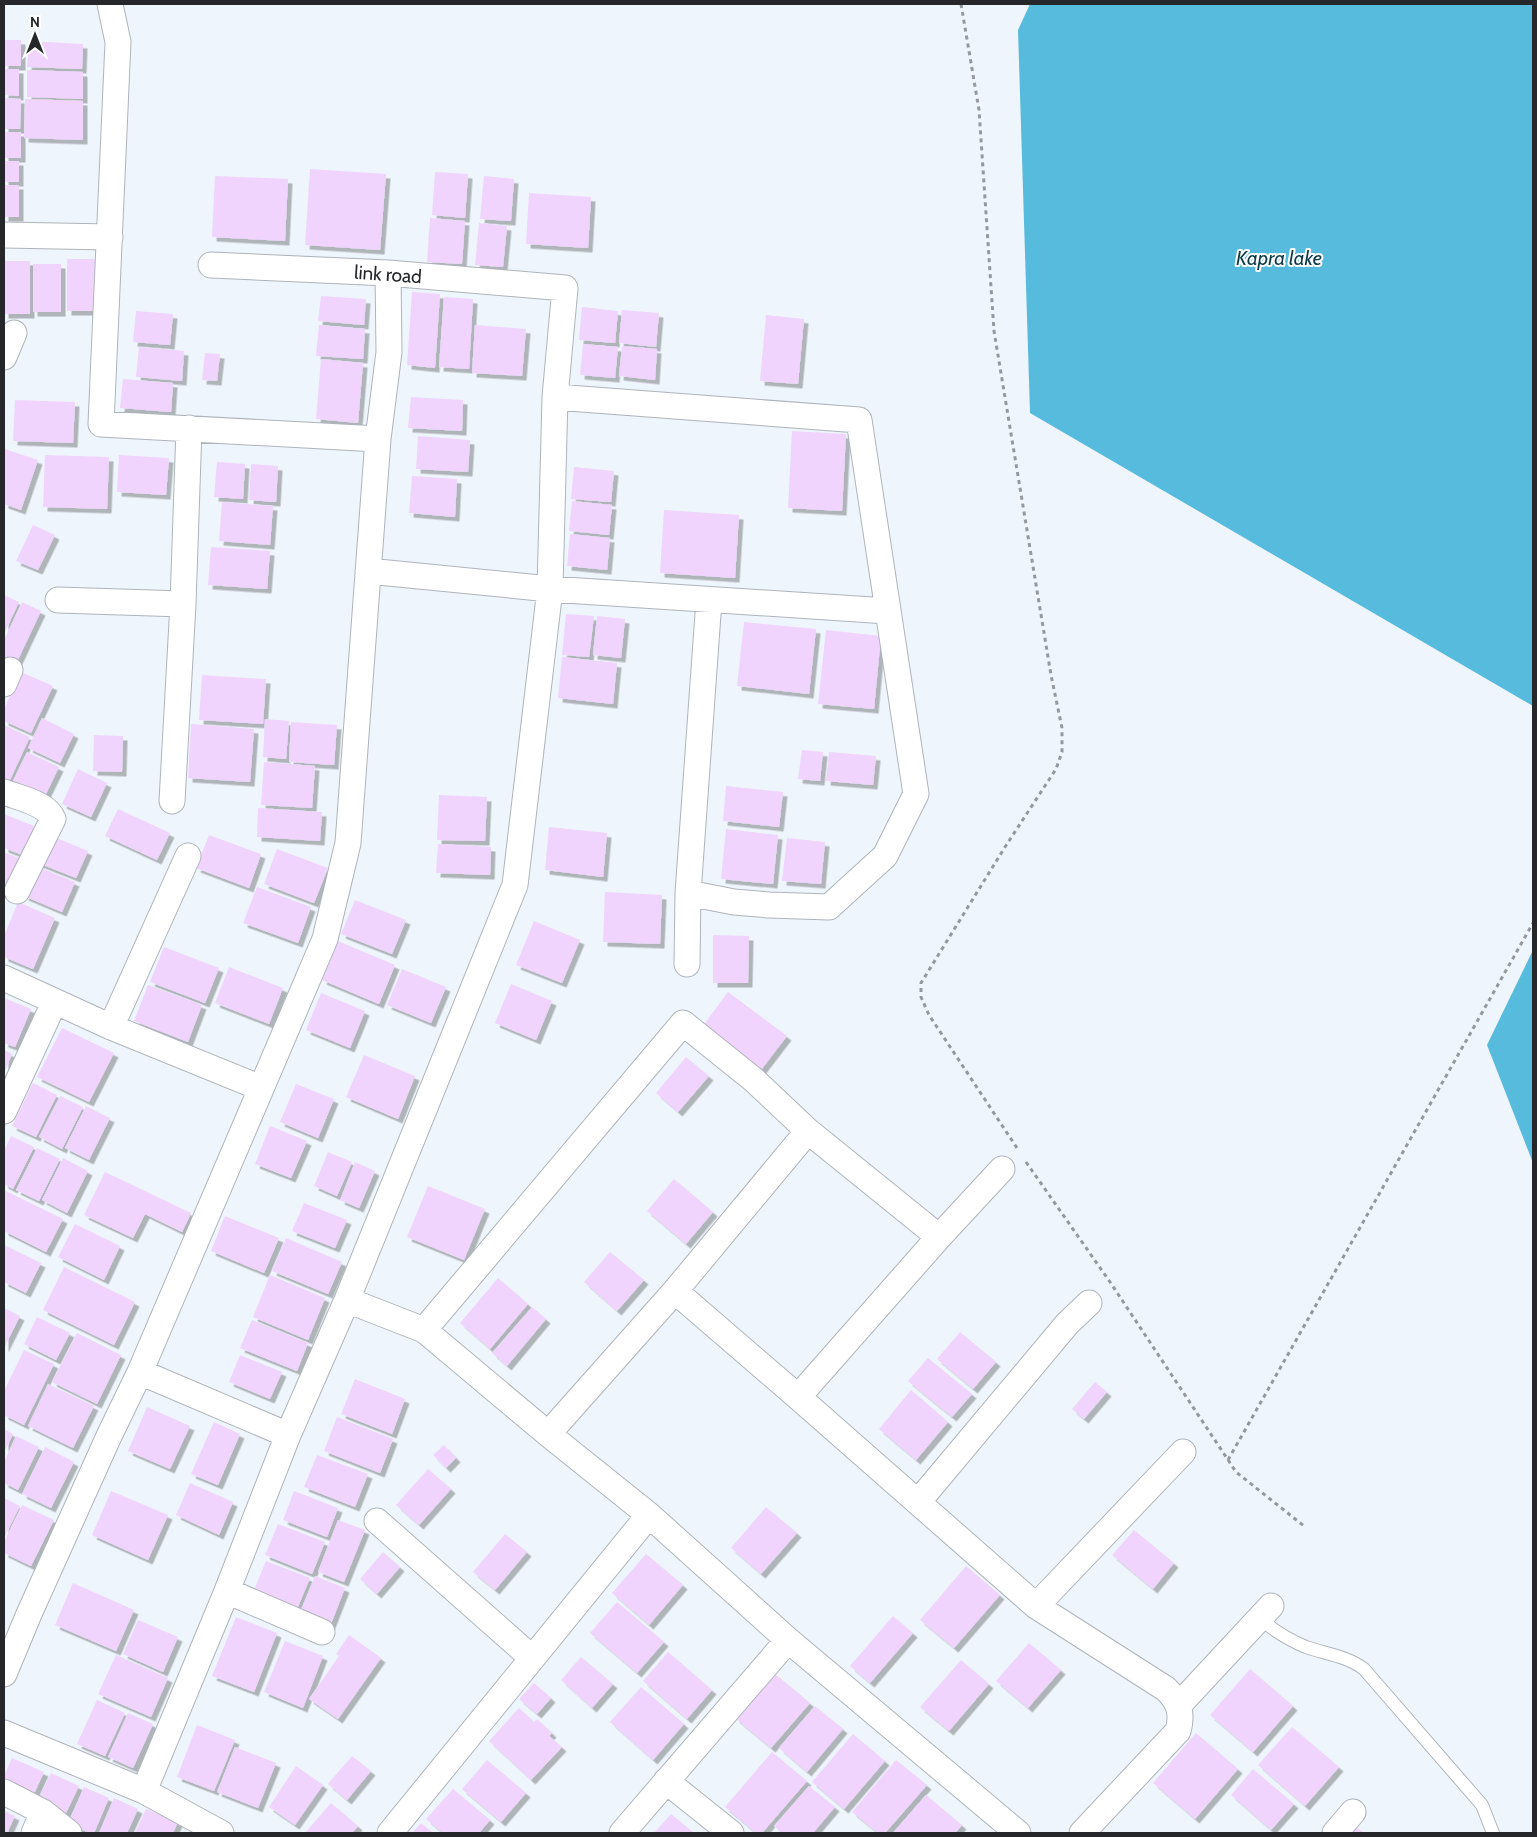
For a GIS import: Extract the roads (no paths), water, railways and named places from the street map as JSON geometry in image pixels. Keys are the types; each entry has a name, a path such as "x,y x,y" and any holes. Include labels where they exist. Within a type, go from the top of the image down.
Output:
{"street":[{"path":"110,4 118,42 101,424 378,439"},
{"path":"4,235 110,238"},
{"name":"link road","path":"211,265 388,272 565,288 555,397"},
{"path":"4,1674 29,1614 140,1372 325,939 348,843 378,439 389,352 388,272"},
{"path":"4,356 14,333"},
{"path":"144,1791 227,1592 288,1435 347,1300 515,885 550,589 555,397 860,420 916,794 884,856 829,907 769,906 734,902 688,893"},
{"path":"172,801 183,604 189,428"},
{"path":"368,571 550,589 888,611"},
{"path":"58,600 183,604"},
{"path":"687,964 688,893 709,600"},
{"path":"4,792 44,808 53,819 17,892"},
{"path":"111,1027 188,856"},
{"path":"4,978 111,1027 261,1088"},
{"path":"4,1111 54,1002"},
{"path":"424,1330 683,1023 754,1080 808,1131 939,1237"},
{"path":"548,1434 676,1291 808,1131"},
{"path":"798,1397 939,1237 1002,1169"},
{"path":"676,1291 1036,1606 1166,1689 1173,1696 1182,1718 1178,1731 1082,1833"},
{"path":"347,1300 424,1330 649,1516 788,1640 1018,1833"},
{"path":"918,1502 1067,1324 1089,1303"},
{"path":"140,1372 288,1435"},
{"path":"1036,1606 1183,1452"},
{"path":"390,1833 649,1516"},
{"path":"377,1520 532,1658"},
{"path":"227,1592 322,1632"},
{"path":"1178,1706 1265,1612"},
{"path":"622,1833 788,1640"},
{"path":"4,1733 144,1791 221,1833"},
{"path":"666,1781 731,1833"},
{"path":"4,1792 38,1823 69,1833"},
{"path":"1335,1833 1353,1812"}],"lane":[{"path":"1265,1612 1270,1627 1305,1646 1355,1662 1364,1669 1482,1805 1493,1833"}],"water":[{"name":"Kapra lake","path":"1030,4 1533,4 1533,706 1030,413 1018,30"},
{"path":"1533,950 1533,1163 1487,1045"}]}
